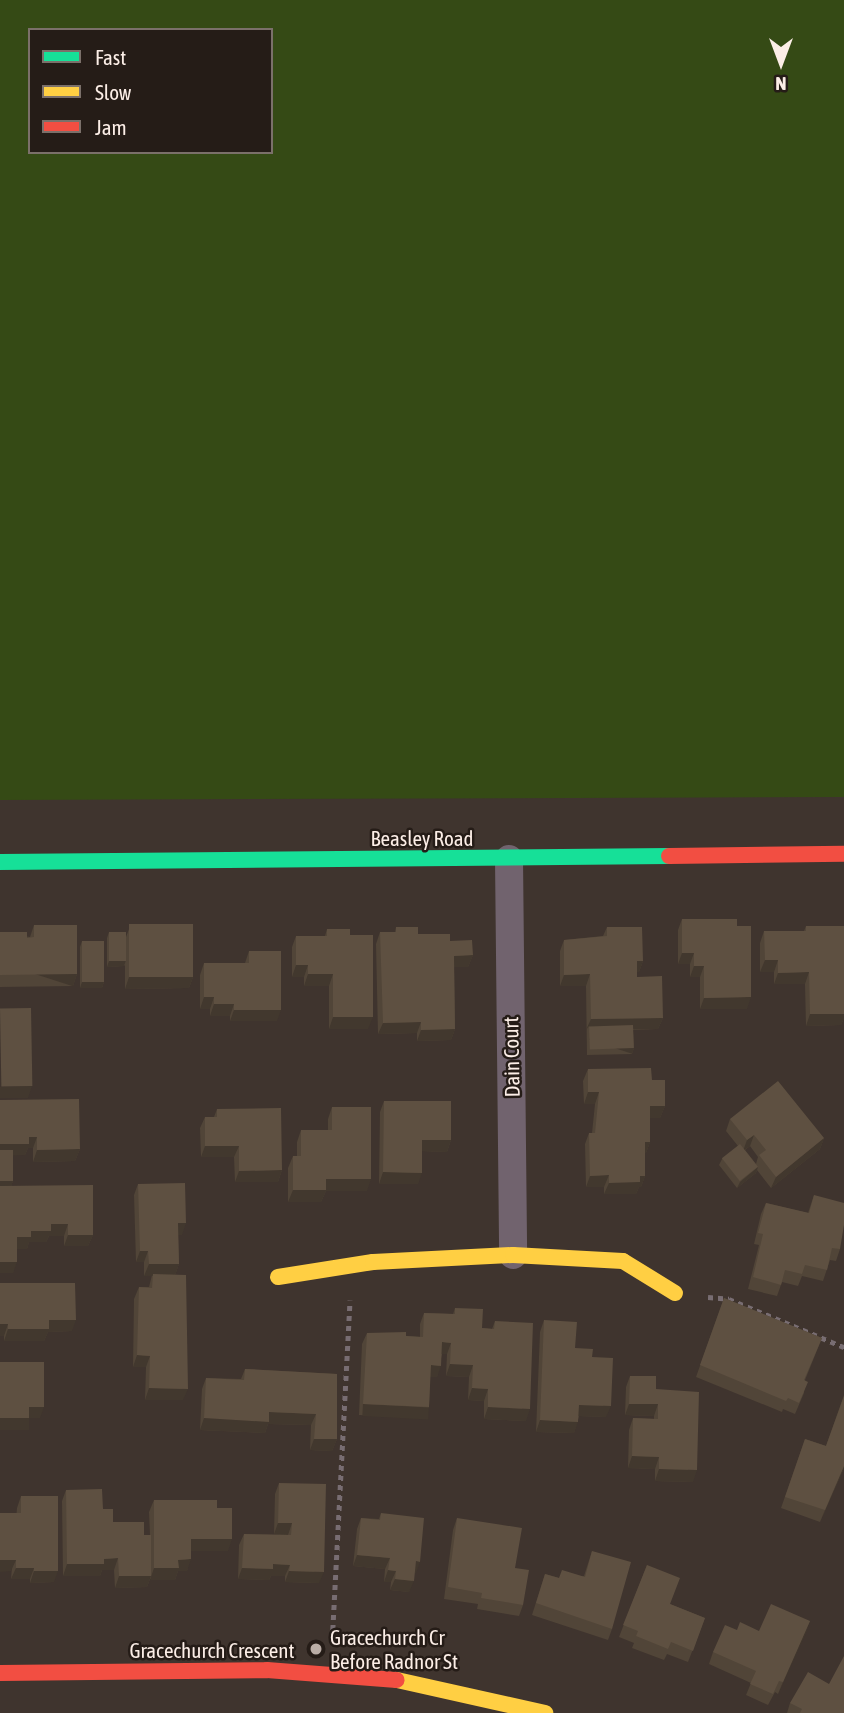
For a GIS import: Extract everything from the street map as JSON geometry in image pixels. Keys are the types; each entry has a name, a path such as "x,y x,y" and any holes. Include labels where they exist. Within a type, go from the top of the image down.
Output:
{"street":[{"name":"Beasley Road","path":"0,862 510,872 844,854"},
{"name":"Dain Court","path":"510,872 513,1255"},
{"path":"278,1277 341,1266 513,1255 623,1261 676,1293"},
{"name":"Gracechurch Crescent","path":"0,1673 267,1670 330,1673 442,1688 545,1713"}],"path":[{"path":"330,1673 350,1296 341,1266"},
{"path":"676,1293 729,1299 844,1347"}],"green space":[{"path":"0,0 844,0 844,797 0,800"}],"building":[{"path":"682,919 737,919 737,926 751,926 751,997 704,998 704,966 694,966 694,953 682,953"},
{"path":"129,924 193,924 193,977 129,977"},
{"path":"34,925 77,925 77,974 0,975 0,932 27,932 27,938 34,937"},
{"path":"806,926 844,926 844,1014 810,1014 809,972 778,973 778,960 765,960 764,931 806,931"},
{"path":"396,927 418,927 418,934 450,934 450,941 472,940 473,955 454,956 455,1029 421,1030 421,1022 383,1023 380,932 396,932"},
{"path":"607,927 642,927 643,961 637,961 637,977 662,976 663,1018 591,1019 590,974 564,975 564,940 607,936"},
{"path":"327,929 350,929 350,935 373,935 373,1017 333,1017 333,974 308,974 308,965 296,965 296,936 327,936"},
{"path":"109,932 126,932 126,961 109,961"},
{"path":"82,941 104,941 104,982 82,982"},
{"path":"249,951 281,951 281,1010 234,1010 234,1004 214,1004 214,997 204,997 204,963 249,963"},
{"path":"31,1008 32,1086 1,1087 0,1009"},
{"path":"633,1025 634,1048 590,1050 589,1027"},
{"path":"651,1068 652,1080 665,1080 665,1106 650,1106 650,1142 645,1142 645,1176 640,1176 640,1182 609,1183 609,1175 590,1176 589,1133 595,1133 599,1092 588,1092 588,1069"},
{"path":"778,1081 824,1138 776,1177 759,1155 766,1150 754,1135 747,1140 730,1119"},
{"path":"79,1099 80,1149 37,1150 37,1137 29,1137 29,1144 0,1144 0,1100"},
{"path":"384,1101 451,1101 451,1140 422,1140 422,1173 383,1172"},
{"path":"332,1107 371,1107 371,1179 326,1179 326,1190 293,1190 293,1156 301,1156 301,1130 332,1130"},
{"path":"281,1108 282,1170 239,1171 239,1146 205,1146 205,1117 217,1117 217,1109"},
{"path":"740,1144 758,1167 740,1181 722,1158"},
{"path":"0,1150 13,1150 13,1181 0,1181"},
{"path":"185,1183 186,1223 178,1223 179,1264 149,1264 148,1251 140,1251 138,1184"},
{"path":"93,1185 93,1235 68,1235 68,1224 51,1224 51,1231 31,1231 31,1237 17,1237 17,1262 0,1262 0,1186"},
{"path":"814,1195 844,1203 840,1249 832,1248 827,1270 805,1265 802,1274 785,1270 781,1285 753,1277 763,1234 758,1233 766,1203 809,1213"},
{"path":"153,1274 186,1275 188,1389 149,1388 150,1356 137,1355 139,1287 152,1288"},
{"path":"0,1283 75,1283 76,1320 49,1320 49,1329 8,1329 8,1324 0,1324"},
{"path":"724,1298 822,1338 804,1380 808,1382 799,1403 788,1398 786,1401 700,1365"},
{"path":"455,1308 483,1309 482,1328 494,1329 495,1321 533,1323 530,1409 488,1407 488,1389 472,1388 473,1365 450,1364 451,1343 442,1342 441,1366 431,1365 429,1407 363,1404 367,1333 406,1332 406,1336 423,1337 424,1313 455,1314"},
{"path":"544,1320 577,1322 575,1348 593,1349 592,1357 613,1358 611,1406 579,1405 578,1422 540,1420"},
{"path":"0,1362 44,1362 44,1407 29,1407 29,1418 0,1418"},
{"path":"245,1369 337,1374 337,1439 314,1439 316,1414 269,1412 269,1422 204,1418 206,1378 244,1380"},
{"path":"630,1376 656,1376 656,1389 699,1392 697,1470 659,1469 659,1457 632,1456 633,1418 658,1419 658,1404 629,1404"},
{"path":"844,1396 844,1466 825,1510 785,1497 805,1439 826,1446"},
{"path":"279,1483 326,1484 324,1572 289,1571 290,1565 273,1564 273,1569 242,1568 244,1534 291,1535 292,1523 278,1523"},
{"path":"102,1489 103,1509 113,1509 113,1522 144,1522 144,1535 151,1535 151,1576 119,1576 118,1558 104,1559 104,1564 67,1564 66,1490"},
{"path":"21,1496 58,1496 58,1571 16,1568 16,1560 0,1560 0,1513 21,1513"},
{"path":"154,1500 217,1500 217,1508 232,1508 232,1539 191,1539 191,1559 178,1560 179,1568 154,1568"},
{"path":"381,1513 424,1518 420,1562 416,1561 414,1581 395,1579 396,1571 388,1570 390,1558 357,1555 361,1518 380,1520"},
{"path":"457,1518 522,1528 515,1568 529,1570 523,1605 481,1598 482,1593 448,1587"},
{"path":"592,1551 631,1562 612,1629 536,1603 545,1574 559,1578 562,1570 585,1577"},
{"path":"647,1565 680,1578 670,1604 705,1618 693,1651 671,1642 668,1649 636,1636 638,1631 623,1625"},
{"path":"771,1604 810,1621 783,1682 779,1681 773,1694 750,1684 756,1671 713,1652 725,1625 737,1630 740,1622 759,1631"},
{"path":"844,1656 844,1713 800,1713 802,1709 790,1703 808,1672 829,1684"}],"traffic: fast":[{"path":"0,862 669,856"}],"traffic: slow":[{"path":"278,1277 373,1262 513,1255 623,1261 675,1293"},
{"path":"397,1680 545,1713"}],"traffic: jam":[{"path":"669,856 844,854"},
{"path":"0,1673 267,1670 397,1680"}],"place":[{"name":"Gracechurch Cr Before Radnor St","path":"316,1649"}]}
